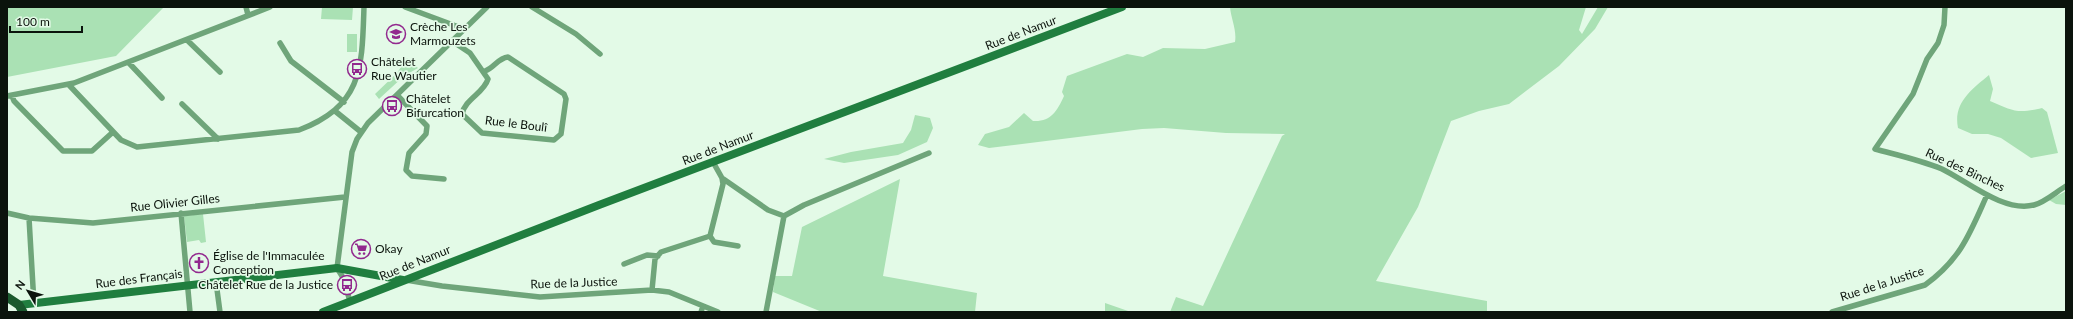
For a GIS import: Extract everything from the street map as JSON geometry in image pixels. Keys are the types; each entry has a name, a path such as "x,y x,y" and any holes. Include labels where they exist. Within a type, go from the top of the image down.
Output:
{"main road":[{"name":"Rue de Namur","path":"323,312 1122,7"},
{"name":"Rue des Français","path":"21,309 34,304 337,268 404,280"},
{"path":"7,297 21,309"}],"street":[{"path":"246,7 248,15"},
{"path":"9,96 69,85 270,7"},
{"path":"69,85 113,132 127,144 144,147 299,130 317,123 335,111 344,102 354,84 360,66 364,7"},
{"path":"405,7 464,29"},
{"path":"350,301 342,276 337,268 352,152 361,132 487,7"},
{"path":"532,7 573,32 600,54"},
{"name":"Rue des Binches","path":"1945,7 1944,25 1938,43 1927,59 1914,94 1875,149 1918,160 1943,170 1987,195 2014,205 2034,205 2066,186"},
{"path":"187,40 220,72"},
{"path":"452,41 470,53 485,72"},
{"path":"280,43 291,61 344,102"},
{"name":"Rue le Boulî","path":"508,57 564,94 566,99 562,134 559,138 554,140 482,133 477,129 462,114 464,108 486,85 488,79 485,72 503,58 508,57"},
{"path":"128,62 162,98"},
{"path":"397,95 427,126 426,134 409,153 406,170 412,176 444,179"},
{"path":"9,96 63,151 92,151 113,132"},
{"path":"182,104 218,139"},
{"path":"335,111 361,132"},
{"path":"722,178 768,210 784,216 804,205 929,153"},
{"path":"713,162 722,178 723,184 710,236 714,242 738,246"},
{"name":"Rue de la Justice","path":"1833,312 1925,285 1938,276 1953,261 1965,242 1987,195"},
{"name":"Rue Olivier Gilles","path":"7,213 30,218 93,223 345,197"},
{"path":"181,213 190,312"},
{"path":"766,312 784,216"},
{"path":"30,218 34,304"},
{"path":"652,290 655,259 661,252 710,236"},
{"path":"624,264 647,255 658,256"},
{"name":"Rue de la Justice","path":"404,280 540,298 652,290 669,292 702,309 718,312"},
{"path":"216,282 220,312"},
{"path":"1833,312 1838,312"}],"green space":[{"path":"7,7 164,7 116,56 7,77"},
{"path":"322,7 353,7 352,20 321,19"},
{"path":"1230,7 1586,7 1579,30 1582,34 1598,7 1608,7 1595,29 1559,66 1509,104 1479,111 1451,121 1418,207 1376,281 1487,301 1487,312 1170,312 1176,297 1203,306 1282,136 1285,134 1226,133 1164,128 1142,129 989,148 978,145 985,134 1009,127 1024,113 1033,121 1044,120 1053,114 1064,96 1062,92 1067,76 1127,54 1143,57 1163,48 1205,49 1235,42 1235,33"},
{"path":"347,34 357,34 357,52 347,52"},
{"path":"407,58 418,68 404,76 379,99 375,94 397,73"},
{"path":"1989,75 1993,89 1990,101 2015,110 2027,111 2042,108 2047,112 2058,153 2031,158 2001,138 1988,134 1972,134 1958,128 1958,111 1961,104 1970,92"},
{"path":"915,115 930,118 933,128 927,142 898,155 844,163 824,159 851,152 903,143 911,130"},
{"path":"900,179 883,276 977,293 975,312 822,312 773,292 775,276 792,276 802,227"},
{"path":"2066,191 2066,205 2056,204 2049,200"},
{"path":"203,214 206,242 201,243 199,240 187,242 184,216"},
{"path":"1105,303 1131,312 1105,312"}],"place":[{"name":"Crèche Les Marmouzets","path":"396,34"},
{"name":"Châtelet Rue Wautier","path":"357,69"},
{"name":"Châtelet Bifurcation","path":"392,106"},
{"name":"Okay","path":"361,249"},
{"name":"Église de l'Immaculée Conception","path":"199,263"},
{"name":"Châtelet Rue de la Justice","path":"347,285"}]}
